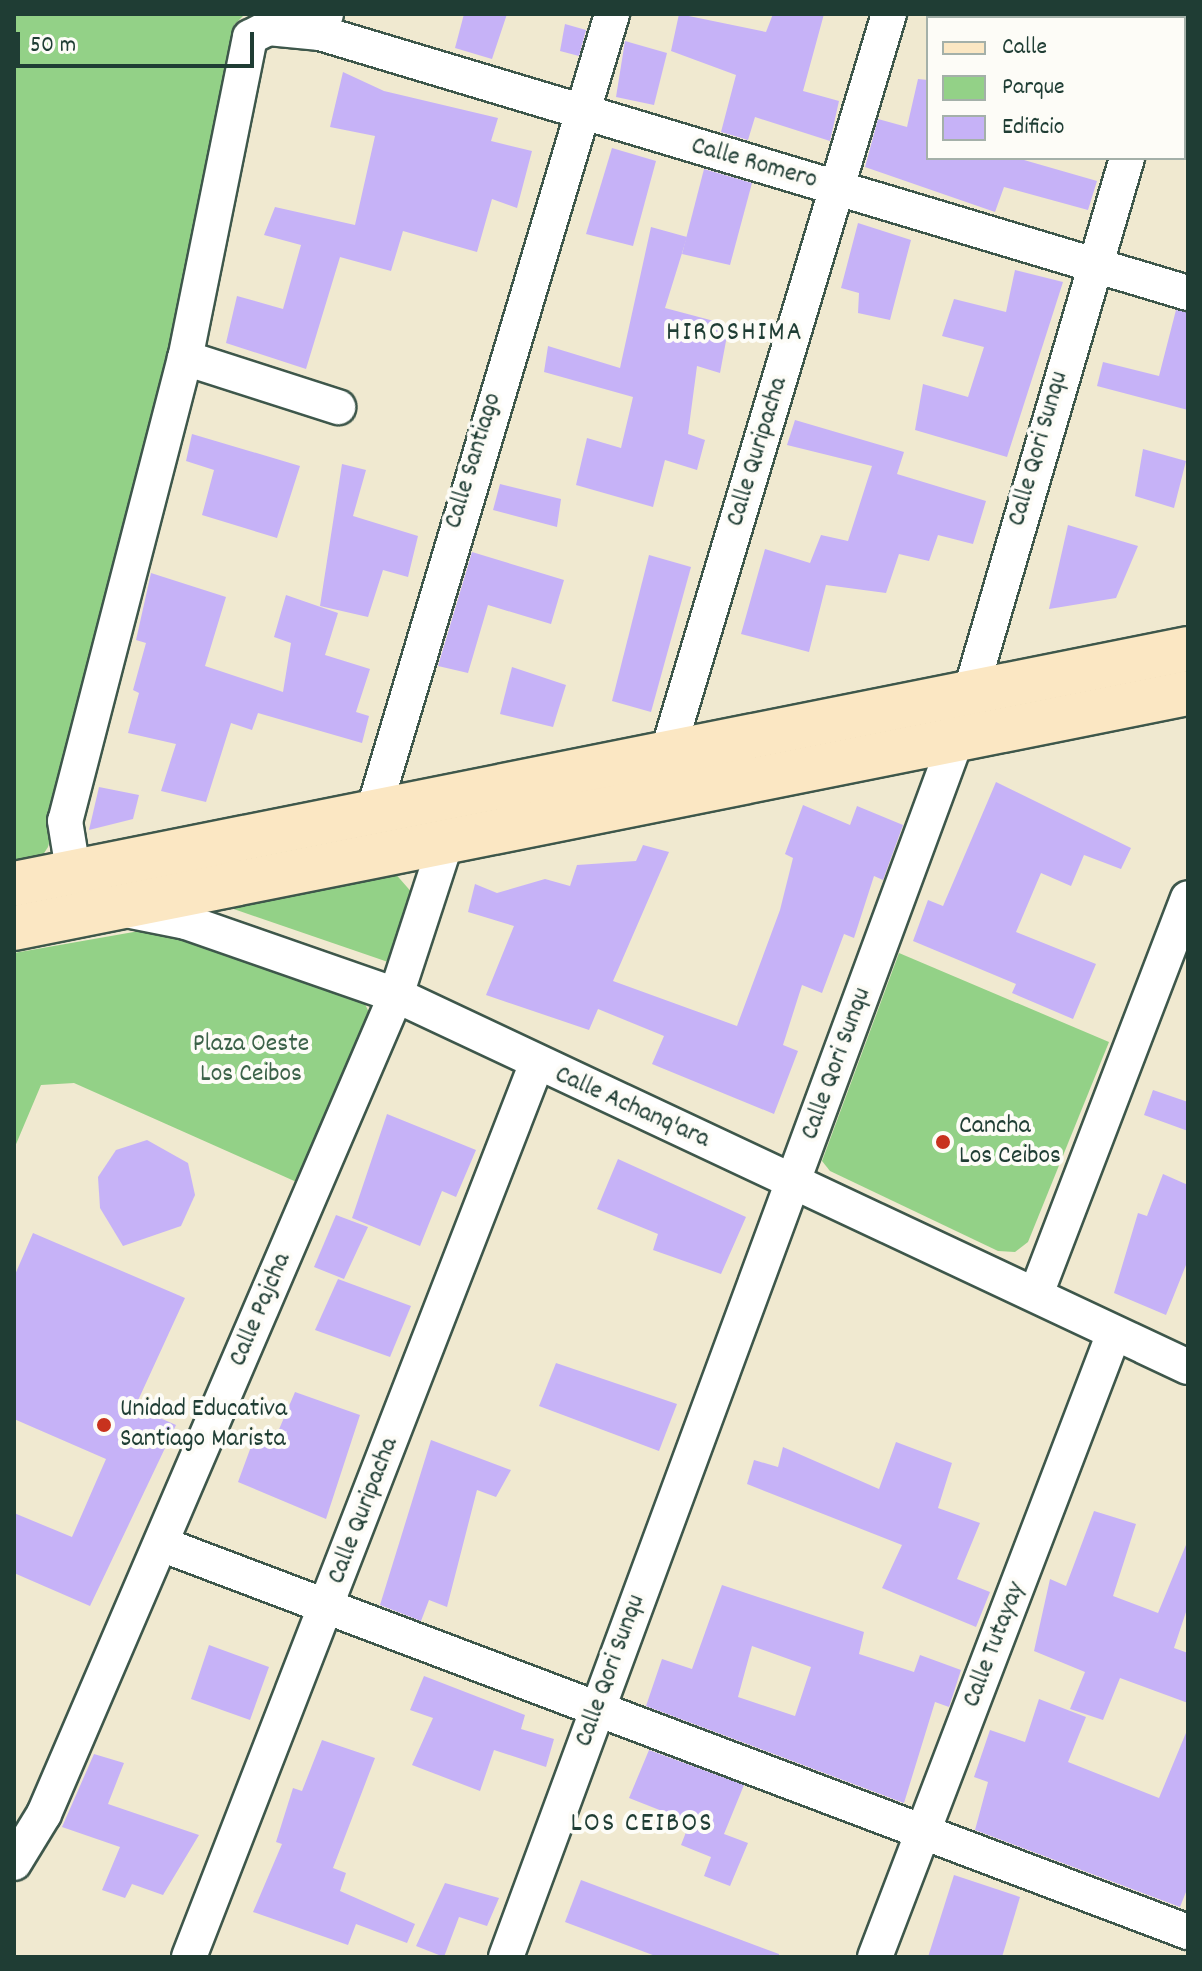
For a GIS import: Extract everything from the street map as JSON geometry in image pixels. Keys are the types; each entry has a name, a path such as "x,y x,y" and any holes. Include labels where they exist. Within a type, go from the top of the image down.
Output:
{"main road":[{"path":"14,884 969,689 1188,649"},
{"path":"14,928 106,906 448,836 1188,693"}],"street":[{"name":"Calle Santiago","path":"374,809 612,14"},
{"name":"Calle Quripacha","path":"668,751 889,14"},
{"name":"Calle Romero","path":"185,358 250,37 268,28 323,23 580,114 837,187 1093,267 1188,293"},
{"name":"Calle Qori Sunqu","path":"506,1957 957,738 1126,160"},
{"path":"106,906 73,870 65,821 185,358 338,407"},
{"name":"Calle Pajcha","path":"14,1863 44,1814 396,995 448,836"},
{"path":"1036,1294 1188,898"},
{"name":"Calle Achanq'ara","path":"106,906 186,922 396,995 536,1065 794,1181 1188,1367"},
{"name":"Calle Quripacha","path":"189,1957 536,1065"},
{"name":"Calle Tutayay","path":"875,1957 1114,1333"},
{"path":"161,1544 326,1610 597,1706 923,1834 1188,1932"}],"green space":[{"path":"14,14 245,14 234,25 181,307 48,847 39,861 14,866"},
{"path":"393,871 414,895 412,917 388,962 225,906"},
{"name":"Plaza Oeste Los Ceibos","path":"145,930 214,946 365,1004 372,1019 301,1184 74,1083 41,1085 14,1149 14,953"},
{"path":"899,953 1109,1042 1028,1242 1015,1252 998,1251 830,1171 822,1161"}],"building":[{"path":"464,14 507,14 492,59 455,48"},
{"path":"679,14 766,32 773,14 824,14 803,91 839,101 830,141 755,117 748,140 721,132 736,75 671,51"},
{"path":"565,24 586,30 579,56 560,51"},
{"path":"625,41 667,53 654,105 616,97"},
{"path":"343,72 384,91 498,118 491,141 532,151 517,208 492,199 477,252 403,231 391,271 340,257 306,369 226,343 237,296 283,309 301,245 264,235 275,207 355,225 375,136 330,127"},
{"path":"918,79 926,80 926,160 1024,160 1097,181 1088,210 1004,187 995,212 865,167 878,119 907,127"},
{"path":"612,148 656,161 633,246 586,234"},
{"path":"704,169 752,183 730,265 682,254"},
{"path":"858,223 911,240 890,320 858,313 859,293 841,288"},
{"path":"651,227 687,237 665,308 729,325 720,373 697,366 688,434 705,440 697,470 665,460 653,507 576,485 587,438 621,448 633,397 544,372 548,346 620,368"},
{"path":"1015,270 1063,282 1007,457 915,430 923,384 968,397 984,347 942,336 954,299 1006,312"},
{"path":"1176,310 1188,312 1188,410 1097,386 1103,362 1159,376"},
{"path":"795,420 904,452 897,474 986,501 973,544 938,535 929,561 899,554 886,593 826,585 809,652 741,634 765,549 810,563 821,535 848,541 872,466 787,445"},
{"path":"192,434 300,466 277,538 202,515 214,470 186,461"},
{"path":"1143,449 1186,461 1174,508 1135,496"},
{"path":"342,464 366,470 353,516 418,536 408,577 383,570 368,617 320,606"},
{"path":"500,484 561,499 557,527 493,510"},
{"path":"1068,525 1138,546 1116,598 1049,609"},
{"path":"472,552 564,580 551,624 488,605 468,673 438,666"},
{"path":"649,555 691,567 651,712 612,701"},
{"path":"151,573 226,597 205,666 283,692 291,643 274,637 286,595 338,613 325,655 370,669 356,712 369,716 362,743 258,713 252,730 231,723 206,802 161,791 176,744 128,733 139,693 133,690 146,643 136,640"},
{"path":"512,667 566,685 553,727 500,714"},
{"path":"996,782 1131,848 1121,869 1084,855 1071,886 1041,873 1016,932 1096,964 1073,1019 1012,993 1016,984 913,941 928,900 943,906"},
{"path":"99,787 139,795 133,819 89,830"},
{"path":"803,805 850,825 857,806 903,825 883,880 874,876 854,938 844,934 822,993 802,985 783,1045 798,1051 774,1114 652,1064 664,1036 598,1009 589,1030 486,995 514,926 468,912 475,884 497,893 545,879 570,886 577,865 636,861 643,845 669,852 613,981 737,1026 780,910 793,858 785,854"},
{"path":"1153,1090 1188,1102 1188,1131 1144,1115"},
{"path":"387,1114 476,1150 456,1197 442,1191 420,1246 352,1218"},
{"path":"147,1140 188,1163 195,1195 181,1226 123,1246 100,1208 98,1177 116,1150"},
{"path":"618,1159 746,1217 721,1274 653,1250 658,1234 597,1209"},
{"path":"1163,1174 1188,1185 1188,1260 1166,1315 1114,1293 1138,1213 1147,1216"},
{"path":"336,1215 368,1227 344,1279 314,1267"},
{"path":"33,1233 185,1298 135,1407 176,1425 90,1606 14,1573 14,1513 72,1537 106,1459 14,1419 14,1277"},
{"path":"338,1279 411,1306 390,1357 315,1330"},
{"path":"556,1363 677,1404 659,1451 539,1406"},
{"path":"295,1392 360,1415 326,1519 238,1482 256,1433 274,1441"},
{"path":"431,1440 511,1470 496,1497 477,1490 447,1607 429,1600 421,1621 380,1605"},
{"path":"896,1442 952,1463 938,1508 980,1523 957,1579 990,1592 976,1627 882,1588 902,1545 747,1484 754,1460 778,1467 783,1447 879,1489"},
{"path":"1094,1511 1136,1524 1113,1596 1158,1613 1188,1540 1188,1606 1174,1648 1188,1653 1188,1703 1120,1678 1103,1720 1070,1709 1085,1672 1034,1651 1050,1579 1066,1586"},
{"path":"722,1585 864,1632 859,1654 914,1672 920,1655 961,1670 949,1707 935,1702 904,1803 646,1706 662,1659 692,1669","holes":["752,1646 811,1667 795,1716 738,1697"]},
{"path":"209,1645 269,1667 250,1720 191,1699"},
{"path":"424,1676 525,1715 521,1729 554,1739 546,1767 494,1750 480,1791 412,1765 433,1718 410,1710"},
{"path":"1039,1699 1086,1717 1068,1762 1159,1798 1188,1728 1188,1887 1180,1907 975,1830 988,1782 974,1777 990,1730 1025,1742"},
{"path":"322,1740 375,1758 333,1868 346,1873 340,1891 415,1924 407,1943 356,1924 348,1945 253,1912 282,1844 276,1842 293,1788 302,1791"},
{"path":"649,1750 744,1785 724,1834 748,1843 730,1886 704,1876 711,1857 681,1845 690,1822 629,1798"},
{"path":"94,1754 124,1763 108,1804 199,1835 163,1895 132,1884 125,1898 102,1890 120,1847 62,1827"},
{"path":"954,1875 1020,1897 1002,1957 928,1957"},
{"path":"581,1880 779,1954 779,1957 658,1957 565,1922"},
{"path":"445,1883 499,1898 487,1926 459,1917 444,1957 416,1946"}],"place":[{"name":"Cancha Los Ceibos","path":"943,1142"},
{"name":"Unidad Educativa Santiago Marista","path":"104,1425"}],"district":[{"name":"HIROSHIMA","path":"735,334"},
{"name":"LOS CEIBOS","path":"642,1825"}]}
